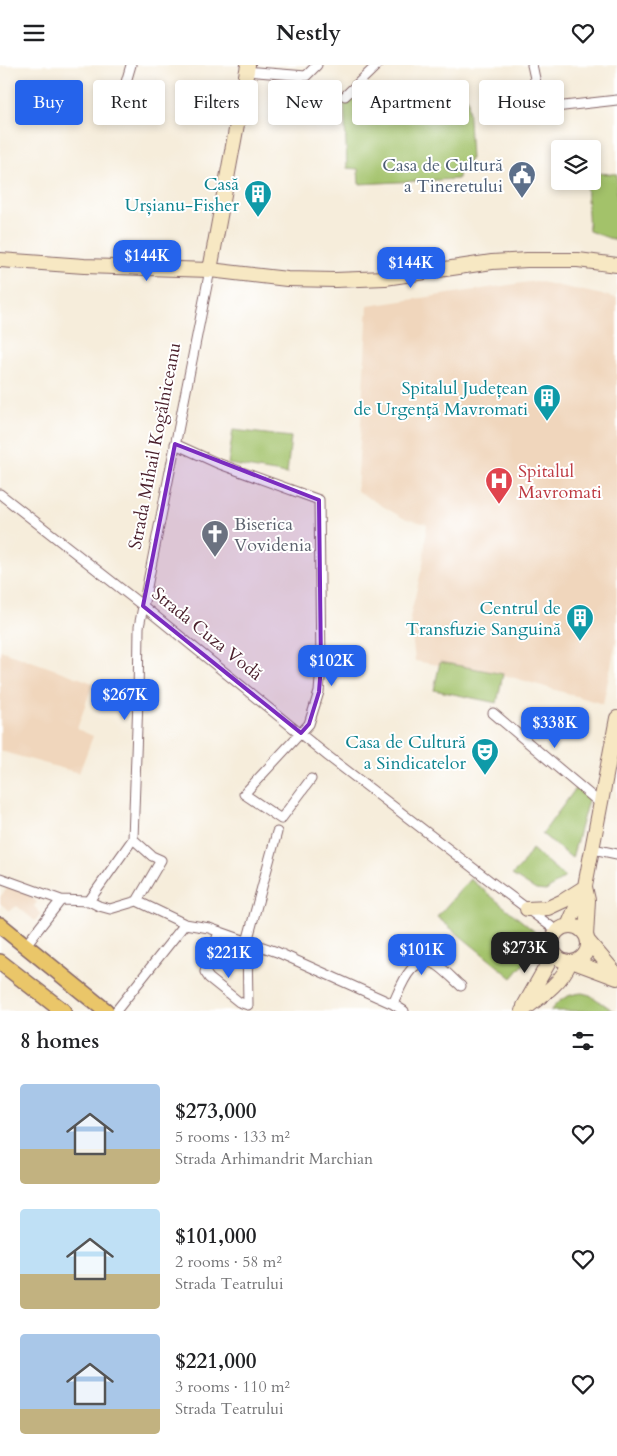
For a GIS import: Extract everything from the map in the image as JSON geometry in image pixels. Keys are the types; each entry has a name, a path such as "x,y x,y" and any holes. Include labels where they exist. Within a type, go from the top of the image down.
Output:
{"main road":[{"name":"Strada Mihail Kogălniceanu","path":"210,269 247,68"},
{"path":"0,259 84,266 210,269 287,279 335,280 385,278 527,260 578,259 617,265"},
{"path":"617,718 585,887 563,929 552,941 554,953 560,959 617,977"},
{"path":"527,909 548,908 585,887"},
{"path":"522,1011 551,988 572,962 583,956 586,952 588,900 585,887"},
{"path":"0,925 106,1011"},
{"path":"563,929 579,928 617,977"},
{"path":"522,1011 554,953"},
{"path":"0,962 63,1011"}],"street":[{"path":"127,80 131,65"},
{"path":"247,68 306,76 316,65"},
{"path":"346,96 377,65"},
{"path":"532,65 541,98 549,106 555,107 617,100"},
{"name":"Strada Mihail Kogălniceanu","path":"133,839 139,627 210,269"},
{"path":"175,444 217,463 319,499 321,667 319,692 309,724 244,794 281,819 311,779"},
{"name":"Strada Cuza Vodă","path":"0,494 143,606 344,769 527,909 563,929"},
{"path":"493,713 602,804"},
{"path":"219,932 205,972 209,978 239,1002 248,1005 247,943 277,832"},
{"path":"89,901 133,839 152,856 161,861 138,901"},
{"path":"593,849 617,854"},
{"path":"0,878 61,900 89,901 110,909 138,901 185,925 209,929 277,952 393,1004 404,1011"},
{"path":"25,946 61,900"},
{"path":"116,1011 185,925"},
{"path":"393,1004 406,976 418,964 437,965 461,986"}],"highlighted area":[{"path":"175,444 319,500 321,666 319,692 309,724 301,733 143,606"}],"shaded area":[{"name":"Spitalul Mavromati","path":"536,281 617,298 617,637 603,704 515,678 415,661 410,617 423,564 427,524 403,518 357,491 368,306"},
{"path":"0,650 93,683 77,729 93,736 79,773 0,751"},
{"path":"12,882 37,902 34,906 41,914 35,921 17,906 9,911 0,903 0,897"}],"green space":[{"path":"344,99 352,99 352,125 469,125 469,118 471,159 469,159 469,163 459,164 458,179 359,184 358,169 347,168"},
{"path":"601,173 617,174 617,241 589,231 587,190 601,190"},
{"path":"233,430 291,437 287,474 228,464"},
{"path":"440,662 503,674 497,703 434,690"},
{"path":"579,784 590,793 572,858 542,834"},
{"path":"532,849 565,877 546,891 536,890 512,875 521,866"},
{"path":"470,879 534,931 534,952 512,978 437,917"},
{"path":"582,993 590,995 614,1011 550,1011 564,998"}],"place":[{"name":"Casa de Cultură a Tineretului","path":"522,199"},
{"name":"Casă Urșianu-Fisher","path":"258,218"},
{"name":"Spitalul Județean de Urgență Mavromati","path":"547,422"},
{"name":"Spitalul Mavromati","path":"499,505"},
{"name":"Biserica Vovidenia","path":"215,558"},
{"name":"Centrul de Transfuzie Sanguină","path":"580,642"},
{"name":"Casa de Cultură a Sindicatelor","path":"485,776"}]}
